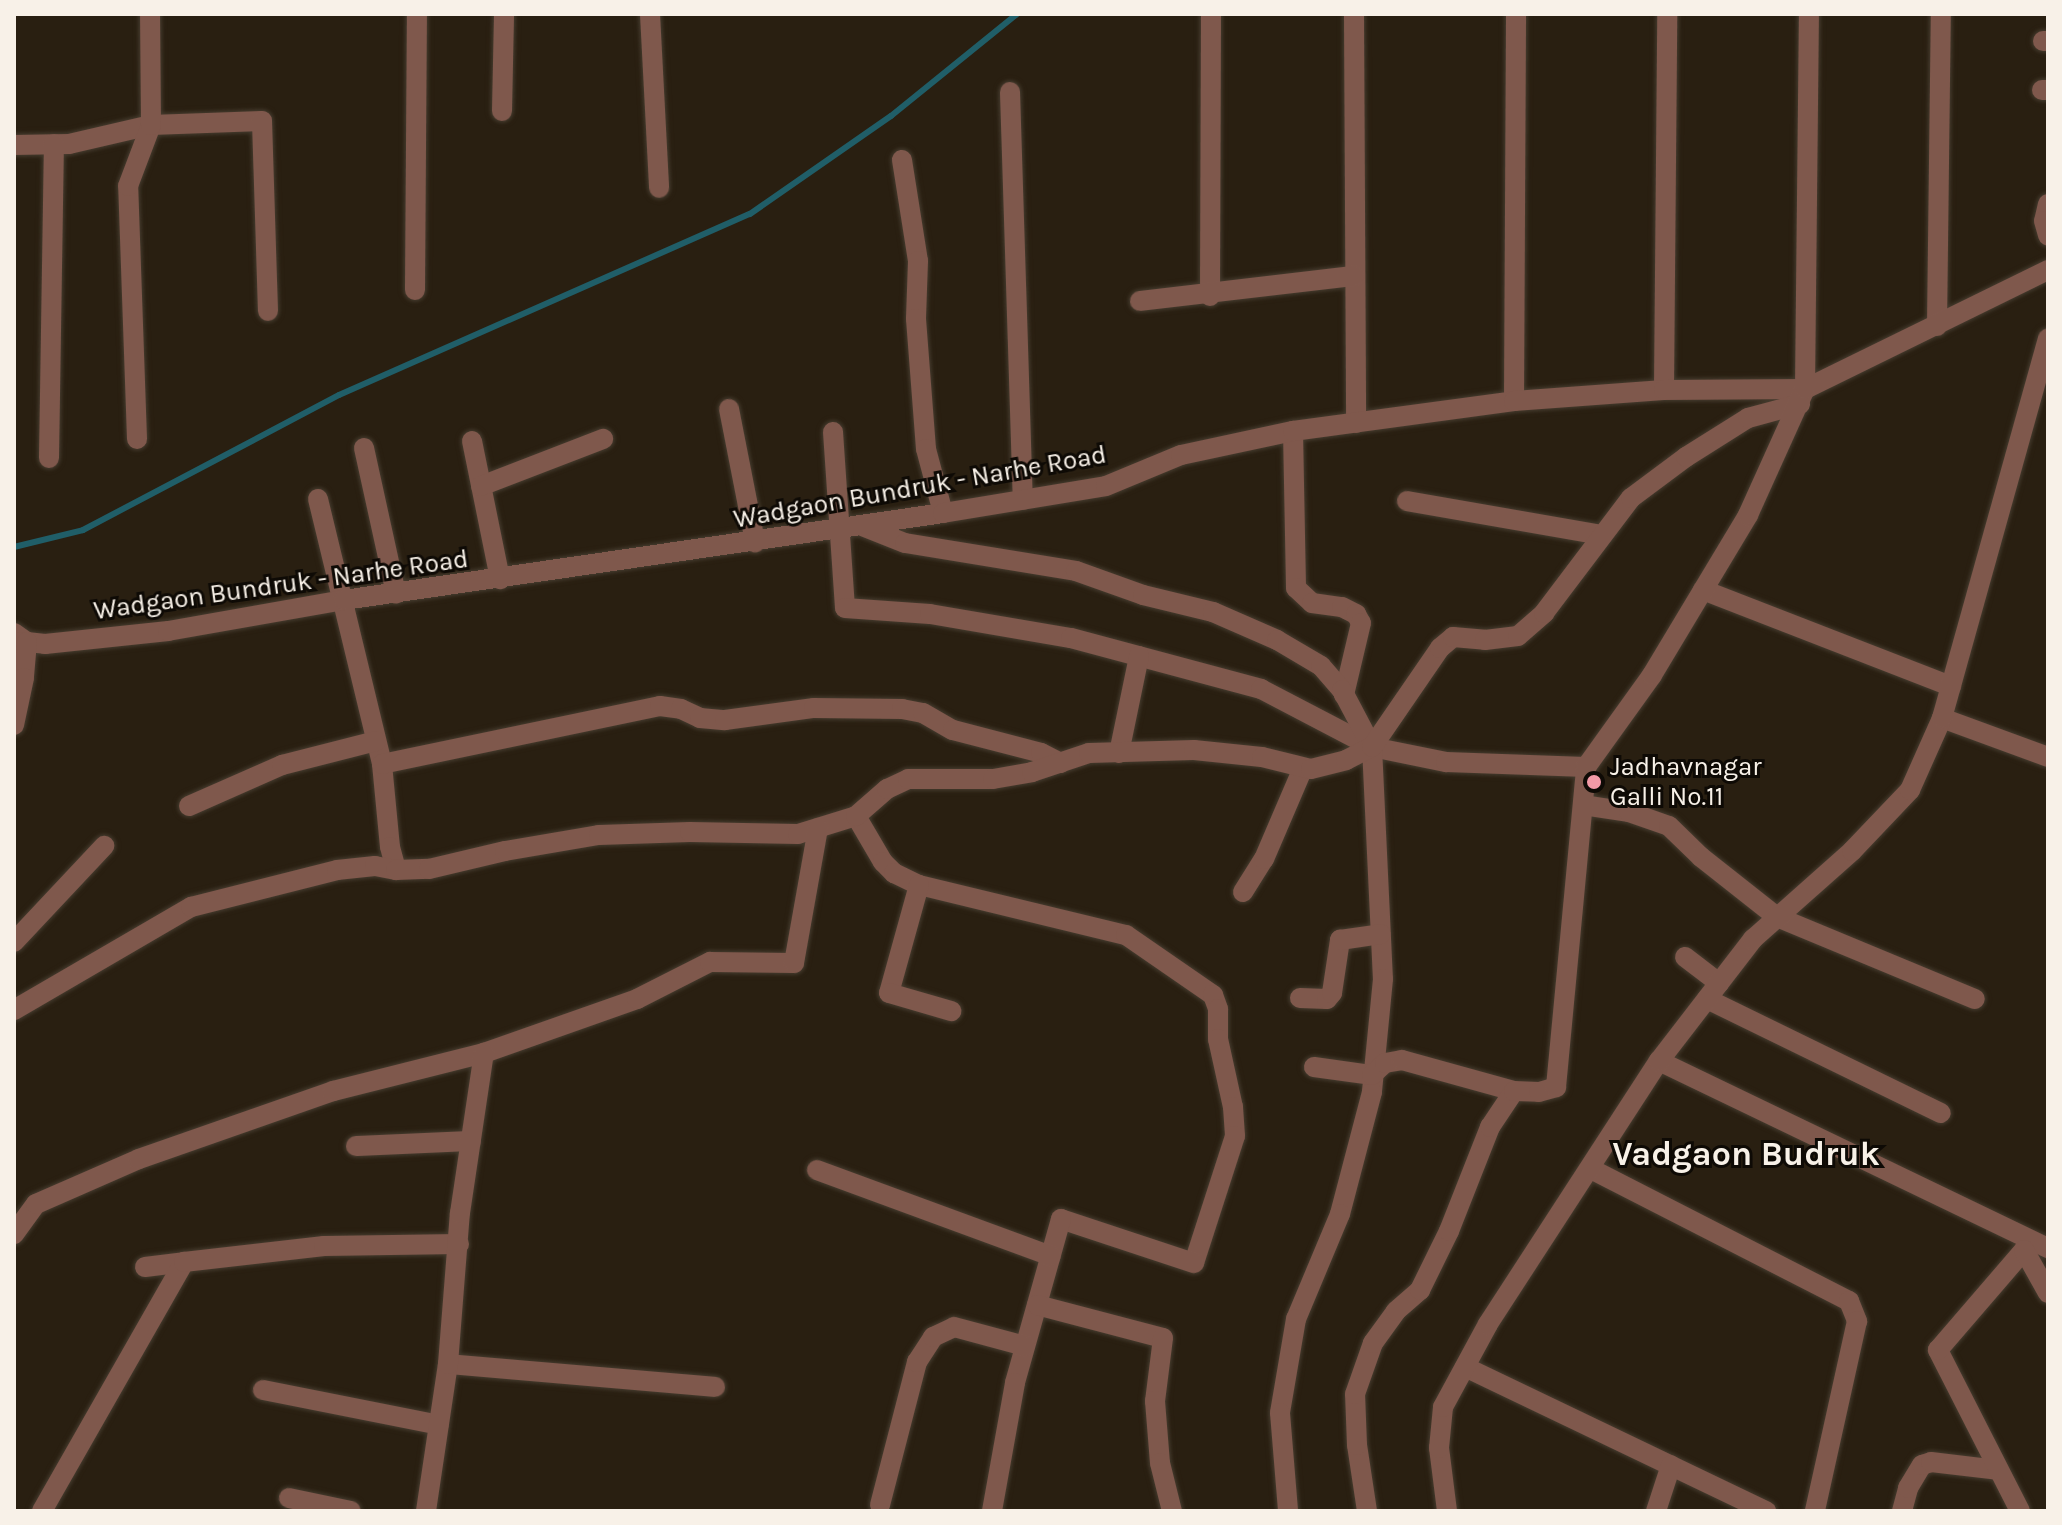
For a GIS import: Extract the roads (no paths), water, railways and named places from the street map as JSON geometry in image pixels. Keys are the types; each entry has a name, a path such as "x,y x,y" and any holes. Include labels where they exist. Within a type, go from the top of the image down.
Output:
{"street":[{"path":"137,439 128,186 151,125 150,14"},
{"path":"415,290 417,14"},
{"path":"502,111 504,14"},
{"path":"650,14 659,188"},
{"path":"1210,296 1211,14"},
{"path":"1354,14 1356,423"},
{"path":"1514,401 1516,14"},
{"path":"1664,390 1667,14"},
{"path":"1372,1075 1385,1063 1402,1060 1514,1091 1539,1092 1556,1087 1586,767 1652,675 1748,515 1802,397 1809,14"},
{"path":"1937,326 1941,14"},
{"path":"1010,92 1023,500"},
{"path":"14,145 54,144 151,125 262,121 268,311"},
{"path":"49,458 54,144"},
{"path":"902,160 918,261 916,319 926,449 943,513"},
{"path":"2048,204 2044,221 2048,235"},
{"name":"Wadgaon Bundruk - Narhe Road","path":"18,639 45,644 168,631 344,600 862,526 1106,486 1181,455 1293,431 1514,401 1664,390 1802,397 2048,270"},
{"path":"1140,301 1210,296 1354,276"},
{"path":"1447,1511 1439,1448 1443,1407 1488,1324 1659,1061 1753,939 1852,851 1910,790 1942,718 2048,339"},
{"path":"14,1010 191,907 337,870 375,866 396,870 429,869 505,851 599,835 690,832 798,834 856,816 887,789 908,779 993,779 1089,753 1194,750 1262,757 1311,769 1346,760 1372,747 1440,648 1453,637 1485,640 1518,636 1544,613 1631,498 1686,457 1748,418 1802,397"},
{"path":"729,409 755,542"},
{"path":"1293,431 1296,588 1312,603 1342,607 1356,614 1361,623 1344,695"},
{"path":"833,432 845,608 930,614 1022,628 1139,656 1261,689 1372,747 1446,762 1586,767"},
{"path":"481,486 603,439"},
{"path":"472,441 500,579"},
{"path":"364,448 396,594"},
{"path":"318,499 382,764 390,847 396,870"},
{"path":"1407,501 1601,535"},
{"path":"862,526 905,543 1076,571 1143,595 1213,612 1277,640 1321,666 1344,695 1372,747 1383,979 1372,1092 1340,1214 1296,1319 1280,1413 1288,1511"},
{"path":"1703,590 1951,686"},
{"path":"14,725 24,678 18,639"},
{"path":"1119,753 1139,656"},
{"path":"382,764 660,706 681,709 700,718 725,720 814,708 902,709 923,713 953,730 1041,753 1061,763"},
{"path":"1942,718 2048,757"},
{"path":"189,806 282,765 376,741"},
{"path":"1243,892 1264,859 1303,768"},
{"path":"1583,805 1629,812 1669,826 1701,857 1777,917 1975,999"},
{"path":"856,816 883,862 894,873 919,885 1126,935 1213,995 1235,1136 1194,1263 1061,1219 1015,1383 992,1511"},
{"path":"14,1234 36,1204 139,1159 333,1091 484,1053 637,999 710,962 794,963 818,828"},
{"path":"14,942 104,846"},
{"path":"919,885 889,993 951,1011"},
{"path":"1300,998 1327,999 1332,993 1340,940 1381,934"},
{"path":"1685,957 1713,991 1941,1113"},
{"path":"427,1511 448,1364 459,1244 484,1053"},
{"path":"1659,1061 2048,1248"},
{"path":"1314,1067 1372,1075"},
{"path":"1367,1511 1357,1445 1355,1394 1373,1343 1396,1311 1420,1290 1449,1231 1490,1127 1514,1091"},
{"path":"356,1146 471,1141"},
{"path":"1591,1169 1849,1301 1857,1321 1815,1511"},
{"path":"817,1170 1051,1256"},
{"path":"145,1267 324,1246 459,1244"},
{"path":"2020,1511 1938,1350 2024,1250 2048,1293"},
{"path":"42,1511 184,1262"},
{"path":"1037,1305 1163,1338 1155,1401 1160,1463 1172,1511"},
{"path":"880,1505 917,1362 933,1337 954,1327 1025,1346"},
{"path":"448,1364 715,1387"},
{"path":"1465,1367 1766,1511"},
{"path":"263,1390 439,1425"},
{"path":"1902,1511 1908,1488 1922,1465 1931,1462 1998,1470"},
{"path":"1656,1511 1671,1465"},
{"path":"289,1498 351,1511"}],"waterway":[{"path":"14,547 83,530 339,395 750,214 891,116 1017,14"}],"place":[{"name":"Jadhavnagar Galli No.11","path":"1594,782"}],"district":[{"name":"Vadgaon Budruk","path":"1746,1155"}]}
